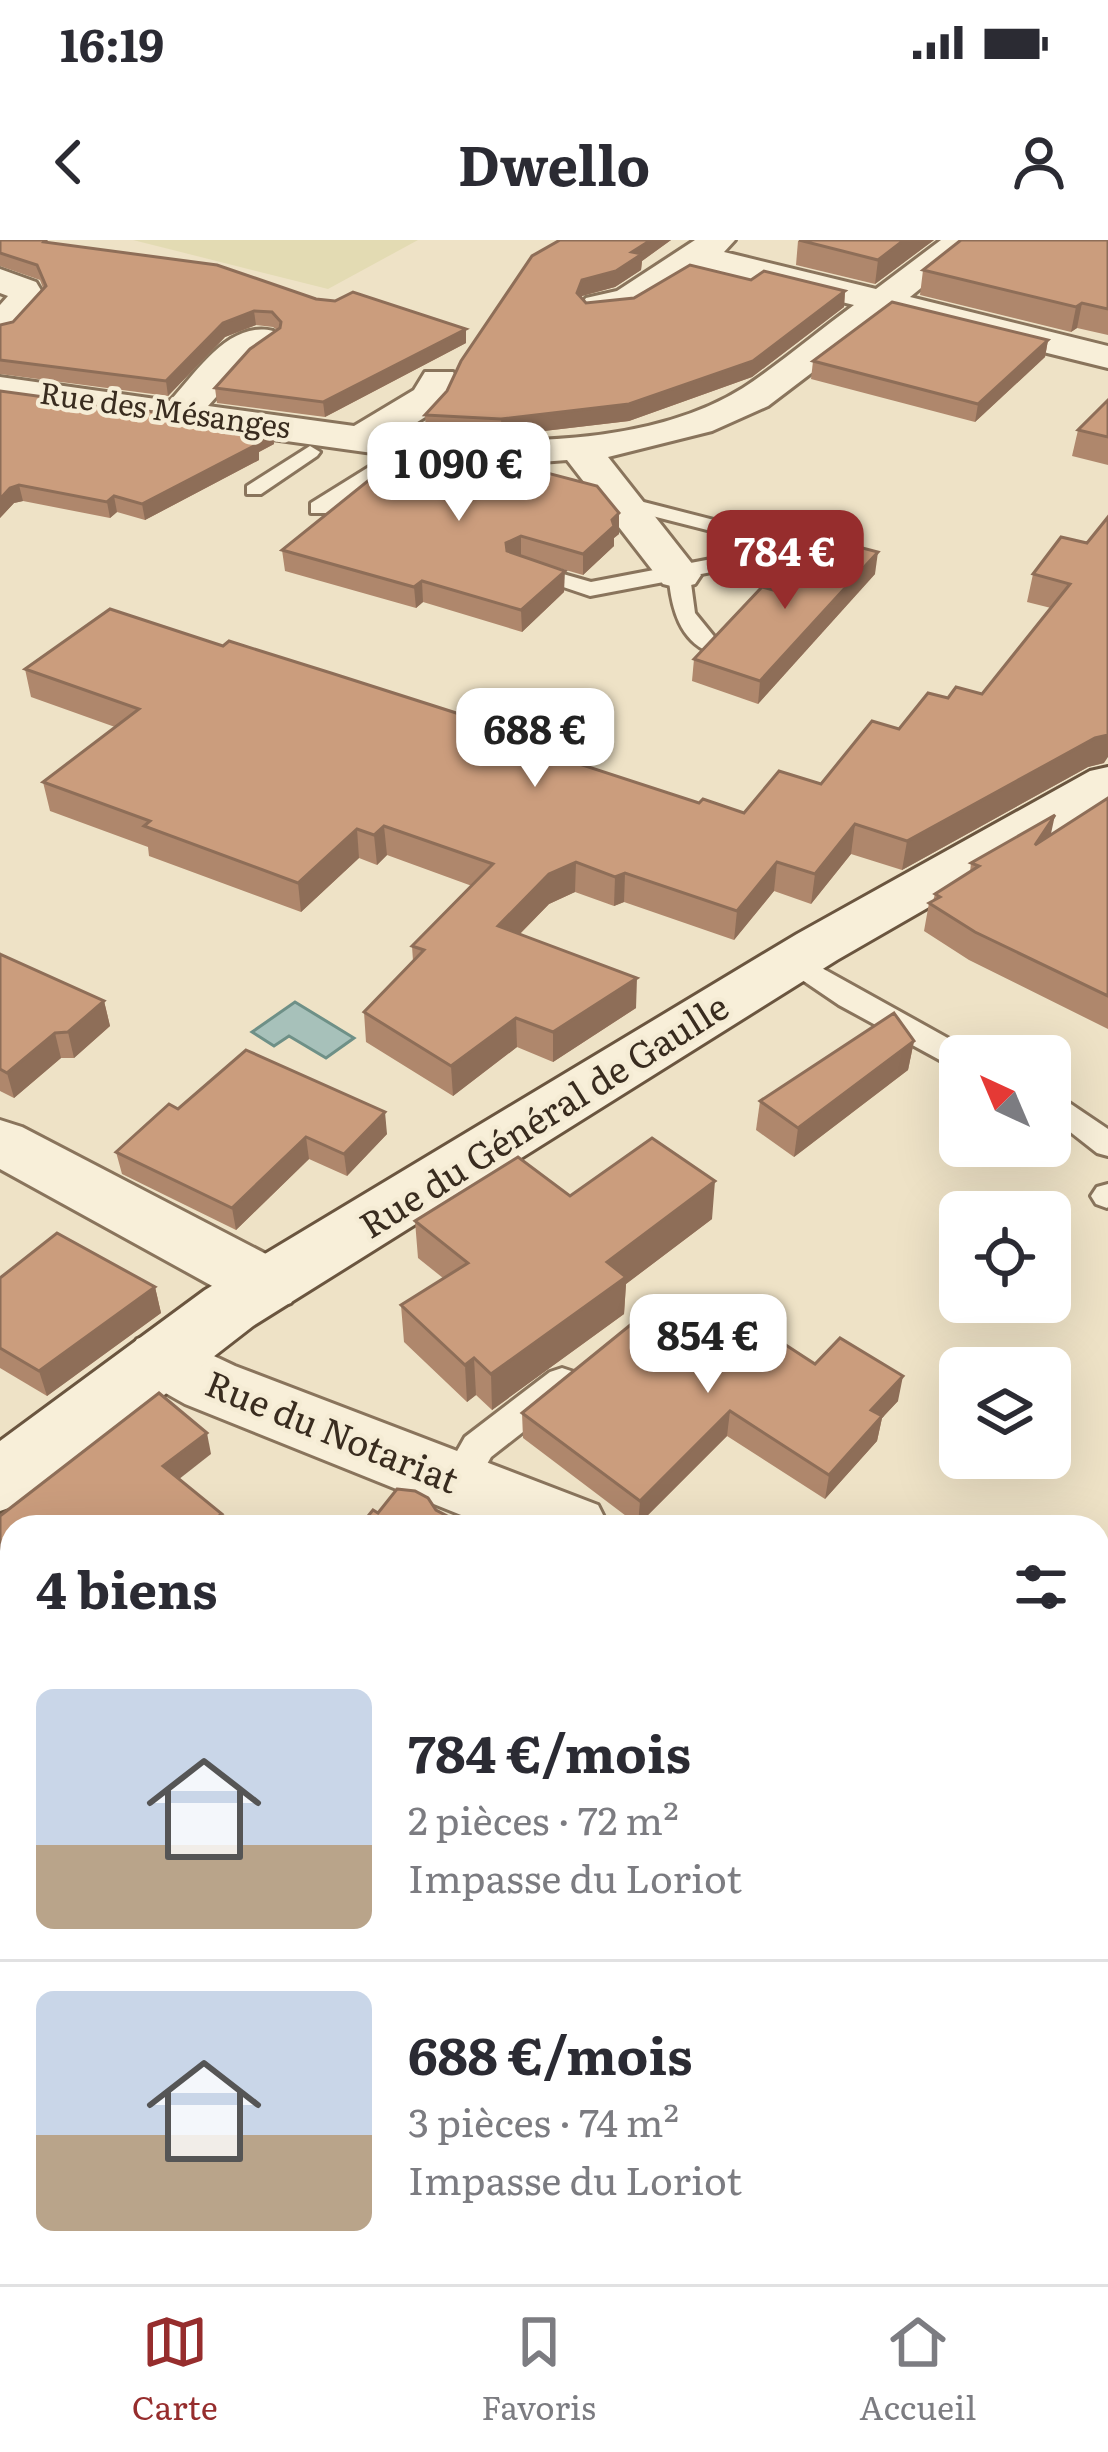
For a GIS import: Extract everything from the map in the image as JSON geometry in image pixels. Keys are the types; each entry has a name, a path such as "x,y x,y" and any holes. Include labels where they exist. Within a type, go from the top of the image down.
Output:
{"street":[{"name":"Rue des Mésanges","path":"0,389 180,414 360,447 473,455 580,449 659,434 735,407 886,301 963,240"},
{"path":"599,306 629,299 706,248 886,301 1108,357"},
{"path":"0,280 23,290 26,297 0,326"},
{"path":"180,414 236,352 260,339"},
{"path":"1076,386 1108,357"},
{"path":"360,447 430,397 440,380"},
{"path":"580,449 679,574"},
{"name":"Rue du Général de Gaulle","path":"0,1481 161,1358 267,1286 793,961 1108,782"},
{"path":"0,1142 267,1286"},
{"name":"Rue du Notariat","path":"161,1358 210,1385 541,1515"}],"lane":[{"path":"254,490 360,447"},
{"path":"319,508 360,447"},
{"path":"623,503 802,548 849,551"},
{"path":"520,568 590,589 802,548"},
{"path":"679,574 684,614 709,645"},
{"path":"793,961 939,1046"},
{"path":"1071,1116 1108,1145"},
{"path":"457,1483 478,1447 590,1360"}],"shaded area":[{"path":"133,240 418,240 328,289"}],"water":[{"path":"295,1002 354,1038 326,1058 289,1036 274,1046 252,1032"}],"building":[{"path":"0,240 46,240 217,265 316,299 335,301 353,292 466,329 323,402 215,388 250,349 280,328 272,312 254,311 223,323 166,381 0,360 0,325 13,322 46,286 37,265 0,253"},
{"path":"560,240 651,240 632,252 642,254 616,271 582,280 577,293 586,303 634,298 690,265 751,280 764,271 845,291 753,361 629,404 501,419 425,415 447,391 461,361 532,256"},
{"path":"799,240 904,240 878,260"},
{"path":"961,240 1108,240 1108,309 1082,303 1076,307 923,270"},
{"path":"892,302 1048,340 978,404 813,361"},
{"path":"0,391 272,428 249,441 258,444 142,504 114,496 107,502 19,485 0,499"},
{"path":"1108,400 1108,437 1078,430"},
{"path":"404,442 459,450 597,486 619,513 612,520 614,526 583,554 521,536 506,543 507,551 565,571 521,610 422,581 414,587 282,550 389,464"},
{"path":"1108,517 1108,735 907,841 855,824 815,874 777,862 737,911 625,873 615,877 576,862 549,874 498,926 637,978 553,1032 516,1018 451,1066 364,1012 424,950 412,946 493,864 384,826 374,835 357,829 298,883 144,826 150,821 43,782 139,709 25,669 110,609 223,646 229,641 475,719 466,727 699,803 703,799 744,813 779,771 821,784 872,721 899,729 928,693 948,698 956,687 982,694 1070,584 1033,574 1061,537 1087,543"},
{"path":"828,539 878,552 760,681 694,659 762,587 777,591"},
{"path":"1108,798 1108,996 975,932 929,903 940,897 935,894 979,866 971,863 1055,815 1035,845"},
{"path":"0,954 104,1001 7,1073 0,1069"},
{"path":"894,1013 914,1041 798,1128 760,1101"},
{"path":"246,1050 385,1112 344,1154 306,1137 232,1208 116,1152 169,1104 178,1109"},
{"path":"652,1138 715,1181 607,1262 626,1277 491,1374 474,1358 465,1365 401,1305 468,1263 415,1221 518,1157 570,1196"},
{"path":"57,1233 155,1287 39,1371 0,1348 0,1278"},
{"path":"712,1297 815,1364 840,1338 903,1376 871,1410 882,1416 829,1475 730,1411 640,1501 522,1413 650,1309 675,1330"},
{"path":"159,1393 207,1433 163,1466 220,1515 1,1515"},
{"path":"397,1489 415,1491 445,1515 369,1515 373,1510 378,1513"}]}
